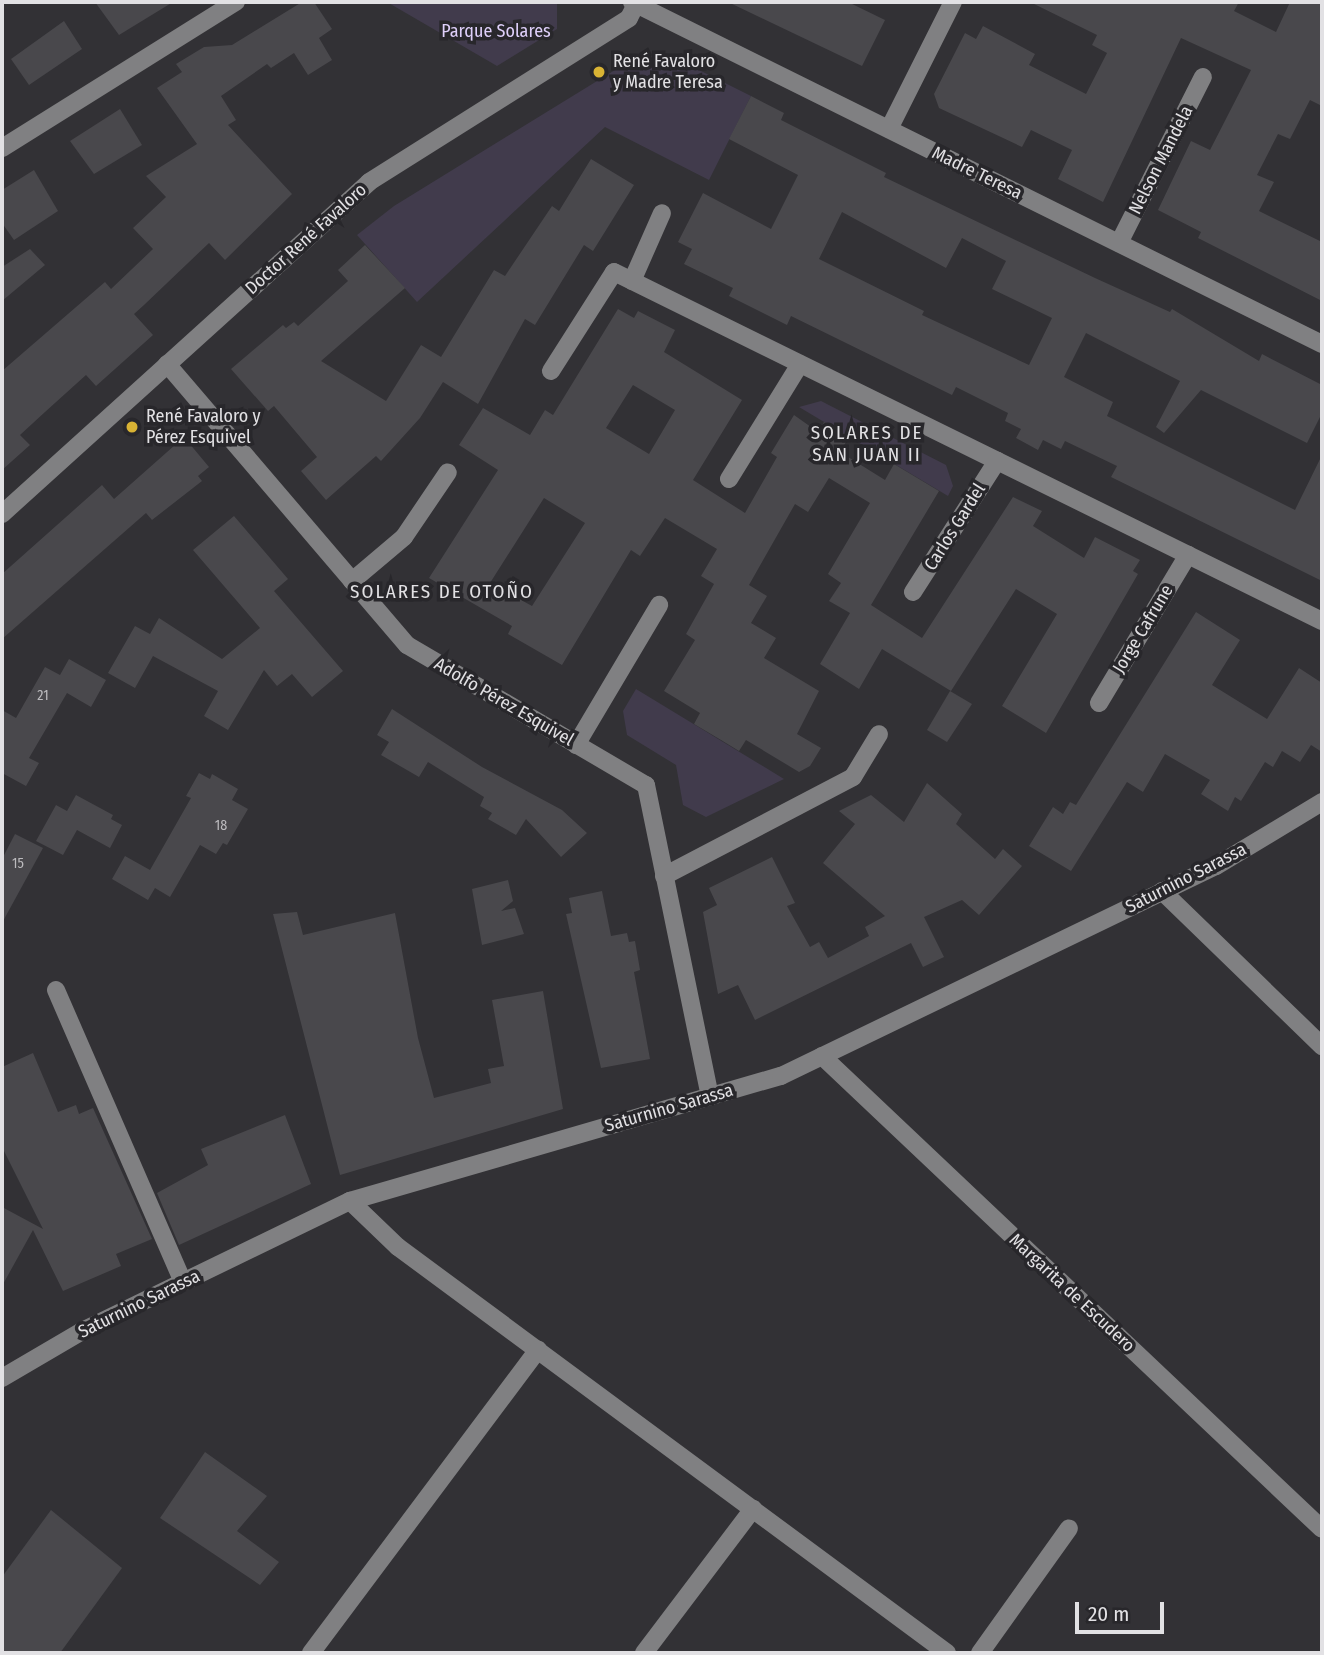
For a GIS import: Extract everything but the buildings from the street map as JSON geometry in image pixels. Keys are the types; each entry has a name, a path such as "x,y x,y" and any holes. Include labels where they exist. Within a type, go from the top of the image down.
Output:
{"street":[{"path":"2,148 236,2"},
{"name":"Madre Teresa","path":"635,2 1322,344"},
{"name":"Doctor René Favaloro","path":"2,514 369,182 629,18 635,2"},
{"path":"889,129 953,2"},
{"name":"Nelson Mandela","path":"1119,243 1203,77"},
{"path":"632,281 663,213"},
{"path":"551,371 614,272 1322,621"},
{"name":"Adolfo Pérez Esquivel","path":"167,364 407,646 646,785 710,1096"},
{"path":"729,479 800,364"},
{"name":"Carlos Gardel","path":"913,593 997,461"},
{"path":"352,581 404,537 449,472"},
{"name":"Jorge Cafrune","path":"1099,703 1188,555"},
{"path":"576,745 659,605"},
{"path":"664,876 853,777 879,734"},
{"name":"Saturnino Sarassa","path":"2,1378 82,1331 350,1200 781,1076 1216,866 1322,802"},
{"path":"1162,891 1322,1046"},
{"path":"56,990 183,1282"},
{"name":"Margarita de Escudero","path":"822,1056 1322,1529"},
{"path":"350,1200 398,1247 947,1653"},
{"path":"311,1653 538,1350"},
{"path":"643,1653 753,1509"},
{"path":"980,1653 1069,1528"}],"green space":[{"name":"Parque Solares","path":"387,2 557,2 557,29 497,66"},
{"path":"671,56 751,96 709,180 605,127 417,302 357,235 394,206 628,62"},
{"path":"821,401 946,465 953,486 948,496 799,407"},
{"path":"636,689 784,779 706,817 683,805 676,765 627,735 623,711"}],"place":[{"name":"René Favaloro y Madre Teresa","path":"599,72"},
{"name":"René Favaloro y Pérez Esquivel","path":"132,427"}],"district":[{"name":"SOLARES DE SAN JUAN II","path":"867,444"},
{"name":"SOLARES DE OTOÑO","path":"442,592"}]}
